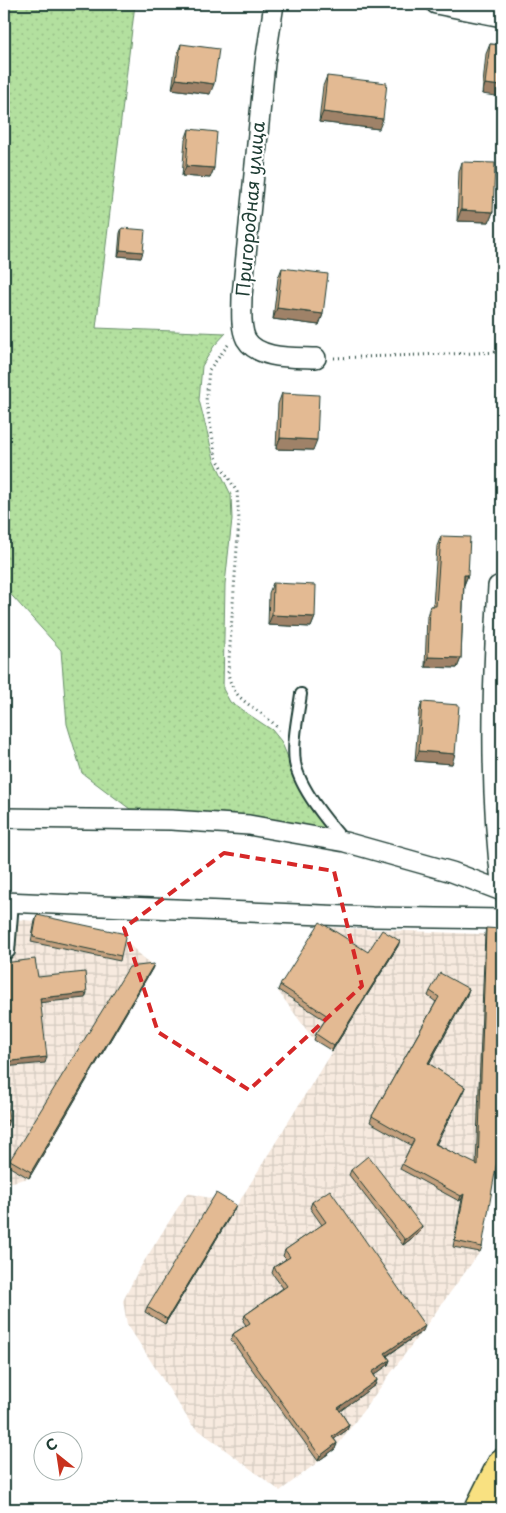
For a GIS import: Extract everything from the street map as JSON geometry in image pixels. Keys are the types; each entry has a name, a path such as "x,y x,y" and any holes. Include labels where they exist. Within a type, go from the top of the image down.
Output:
{"main road":[{"path":"479,1509 502,1463"}],"street":[{"name":"Пригородная улица","path":"244,331 242,296 265,63 274,4"},
{"path":"436,4 502,17"},
{"path":"244,331 246,339 255,348 272,355 316,358"},
{"path":"4,818 171,820 249,825 345,842 452,872 502,891 494,828 492,780 493,674 498,586"},
{"path":"8,902 372,917 502,919"}],"lane":[{"path":"301,694 296,737 296,764 313,800 345,842"},
{"path":"8,902 9,952"}],"path":[{"path":"244,331 217,358 209,370 206,401 216,457 237,492 239,520 228,673 230,686 237,697 276,726 286,739 296,764"},
{"path":"316,358 502,352"}],"highlighted area":[{"path":"224,853 334,871 362,986 249,1090 158,1032 124,928"}],"shaded area":[{"path":"4,918 35,921 124,940 154,967 29,1178 4,1184"},
{"path":"318,927 502,935 497,1156 480,1252 335,1449 280,1491 192,1425 127,1324 123,1301 138,1271 187,1193 214,1199 234,1210 332,1051 314,1040 278,991"}],"green space":[{"path":"4,4 135,4 96,328 226,333 214,346 202,366 199,400 214,459 231,495 232,519 225,584 223,689 230,702 272,730 281,741 299,783 330,832 169,811 130,809 82,773 67,724 61,650 4,587"}],"building":[{"path":"181,44 219,49 214,84 176,79"},
{"path":"490,44 502,45 502,86 485,84"},
{"path":"327,76 387,83 383,119 323,112"},
{"path":"189,129 217,132 214,168 186,166"},
{"path":"462,162 495,163 493,212 461,210"},
{"path":"122,228 145,230 143,252 120,250"},
{"path":"282,268 328,274 323,314 277,308"},
{"path":"282,393 319,395 317,440 280,438"},
{"path":"441,536 470,537 468,575 464,575 461,658 428,657 430,606 436,606"},
{"path":"273,583 316,585 315,617 272,615"},
{"path":"4,617 8,618 7,687 4,687"},
{"path":"422,702 459,705 455,754 419,751"},
{"path":"4,721 7,721 7,743 4,743"},
{"path":"37,915 126,934 121,956 33,937"},
{"path":"320,922 368,952 382,930 400,941 334,1046 316,1034 328,1016 280,985"},
{"path":"486,928 502,929 502,1064 499,1150 482,1247 455,1241 464,1194 461,1196 402,1164 414,1140 372,1116 439,997 430,991 440,973 469,989 428,1063 465,1087 435,1144 478,1165"},
{"path":"35,959 38,977 85,972 87,993 40,998 47,1057 4,1062 4,963"},
{"path":"154,964 31,1172 10,1160 129,967"},
{"path":"4,1069 9,1120 4,1121"},
{"path":"368,1156 422,1226 405,1240 351,1170"},
{"path":"330,1190 425,1326 385,1353 390,1360 372,1372 377,1380 338,1408 349,1425 332,1437 337,1443 320,1456 233,1334 250,1323 245,1315 287,1286 274,1267 290,1257 285,1250 326,1222 312,1202"},
{"path":"216,1193 236,1205 167,1319 147,1307"}]}
